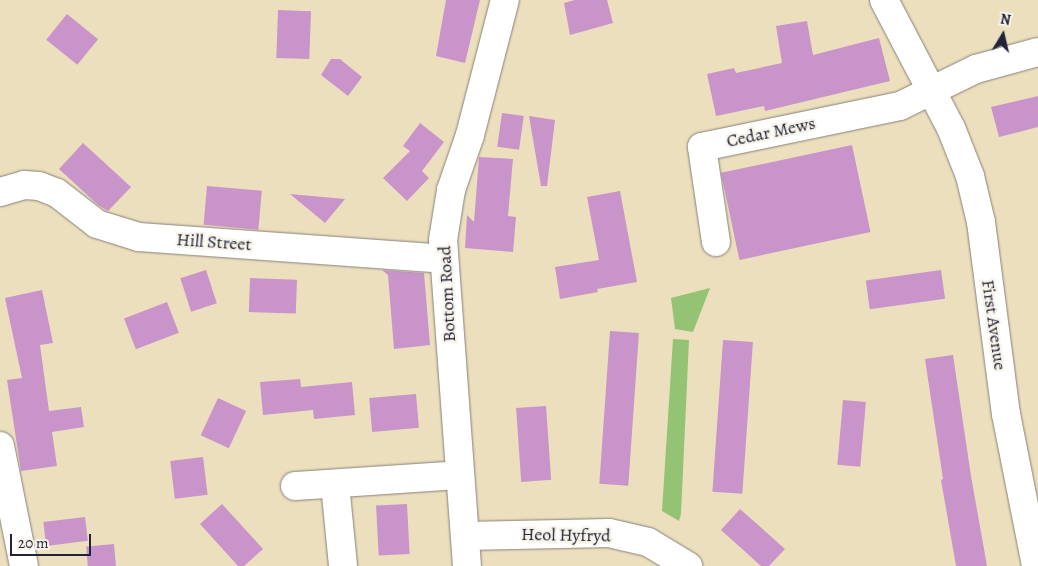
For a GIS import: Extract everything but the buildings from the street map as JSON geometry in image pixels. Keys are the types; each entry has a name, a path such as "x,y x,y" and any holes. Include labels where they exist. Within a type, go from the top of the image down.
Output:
{"street":[{"name":"Bottom Road","path":"467,566 443,259 444,240 451,190 470,135 505,0"},
{"name":"First Avenue","path":"884,0 951,128 970,176 981,222 1006,414 1032,510 1036,566"},
{"path":"932,91 976,69 1038,52"},
{"name":"Cedar Mews","path":"716,242 702,146 900,106 932,91"},
{"name":"Hill Street","path":"0,192 24,185 39,186 57,193 97,224 139,236 443,259"},
{"path":"0,446 24,566"},
{"path":"294,486 460,475"},
{"path":"335,484 343,566"},
{"name":"Heol Hyfryd","path":"466,536 609,534 648,542 688,566"}],"green space":[{"path":"710,288 693,332 675,329 671,298"},
{"path":"673,339 689,340 681,514 679,521 662,511"}]}
